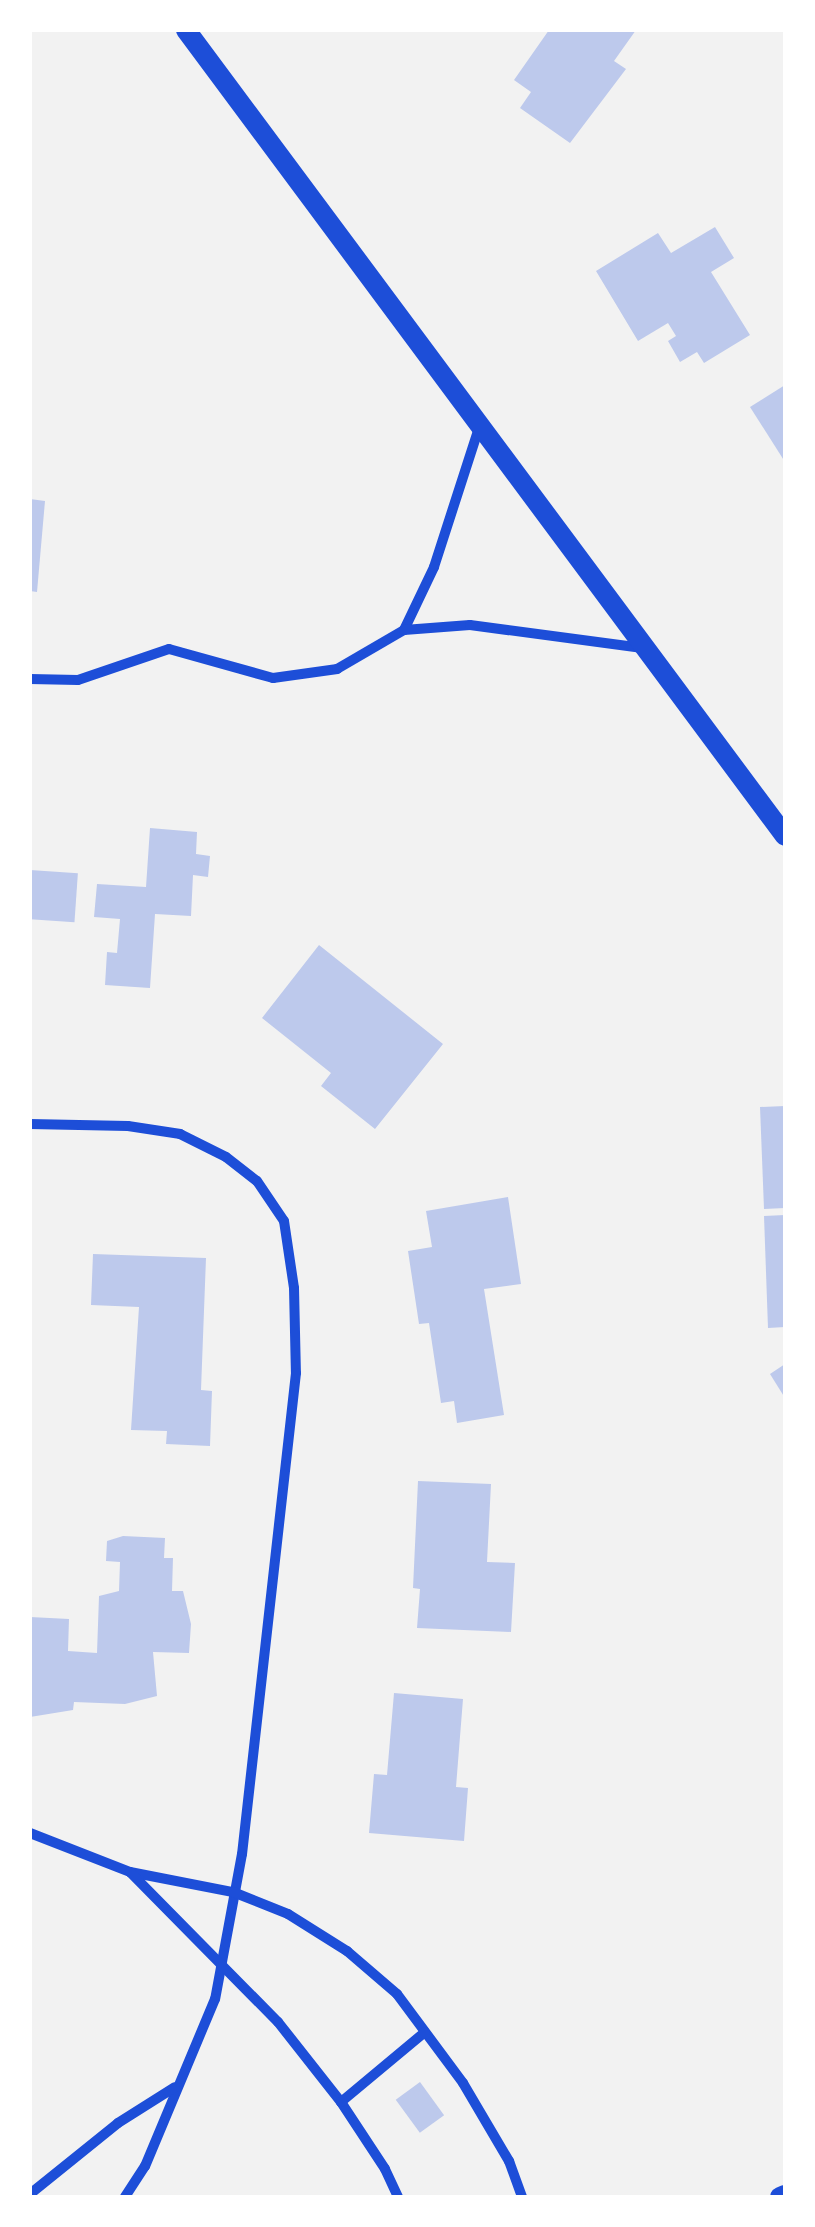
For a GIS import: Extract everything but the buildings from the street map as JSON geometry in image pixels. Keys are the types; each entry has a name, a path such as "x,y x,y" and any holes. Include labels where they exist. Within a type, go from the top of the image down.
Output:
{"main road":[{"path":"186,30 785,836"}],"street":[{"path":"404,630 434,567 480,426"},
{"path":"30,678 78,680 170,650 273,678 337,669 404,630 470,625 646,649"},
{"path":"30,1124 128,1126 180,1134 226,1157 257,1181 284,1221 294,1288 296,1373 242,1854 214,1998 145,2166 125,2197"},
{"path":"30,1833 130,1872 232,1892 288,1914 347,1951 396,1994 463,2082 509,2161 522,2197"},
{"path":"130,1872 278,2022 341,2102 386,2169 398,2197"},
{"path":"341,2102 426,2032"},
{"path":"30,2194 118,2123 176,2086"}]}
